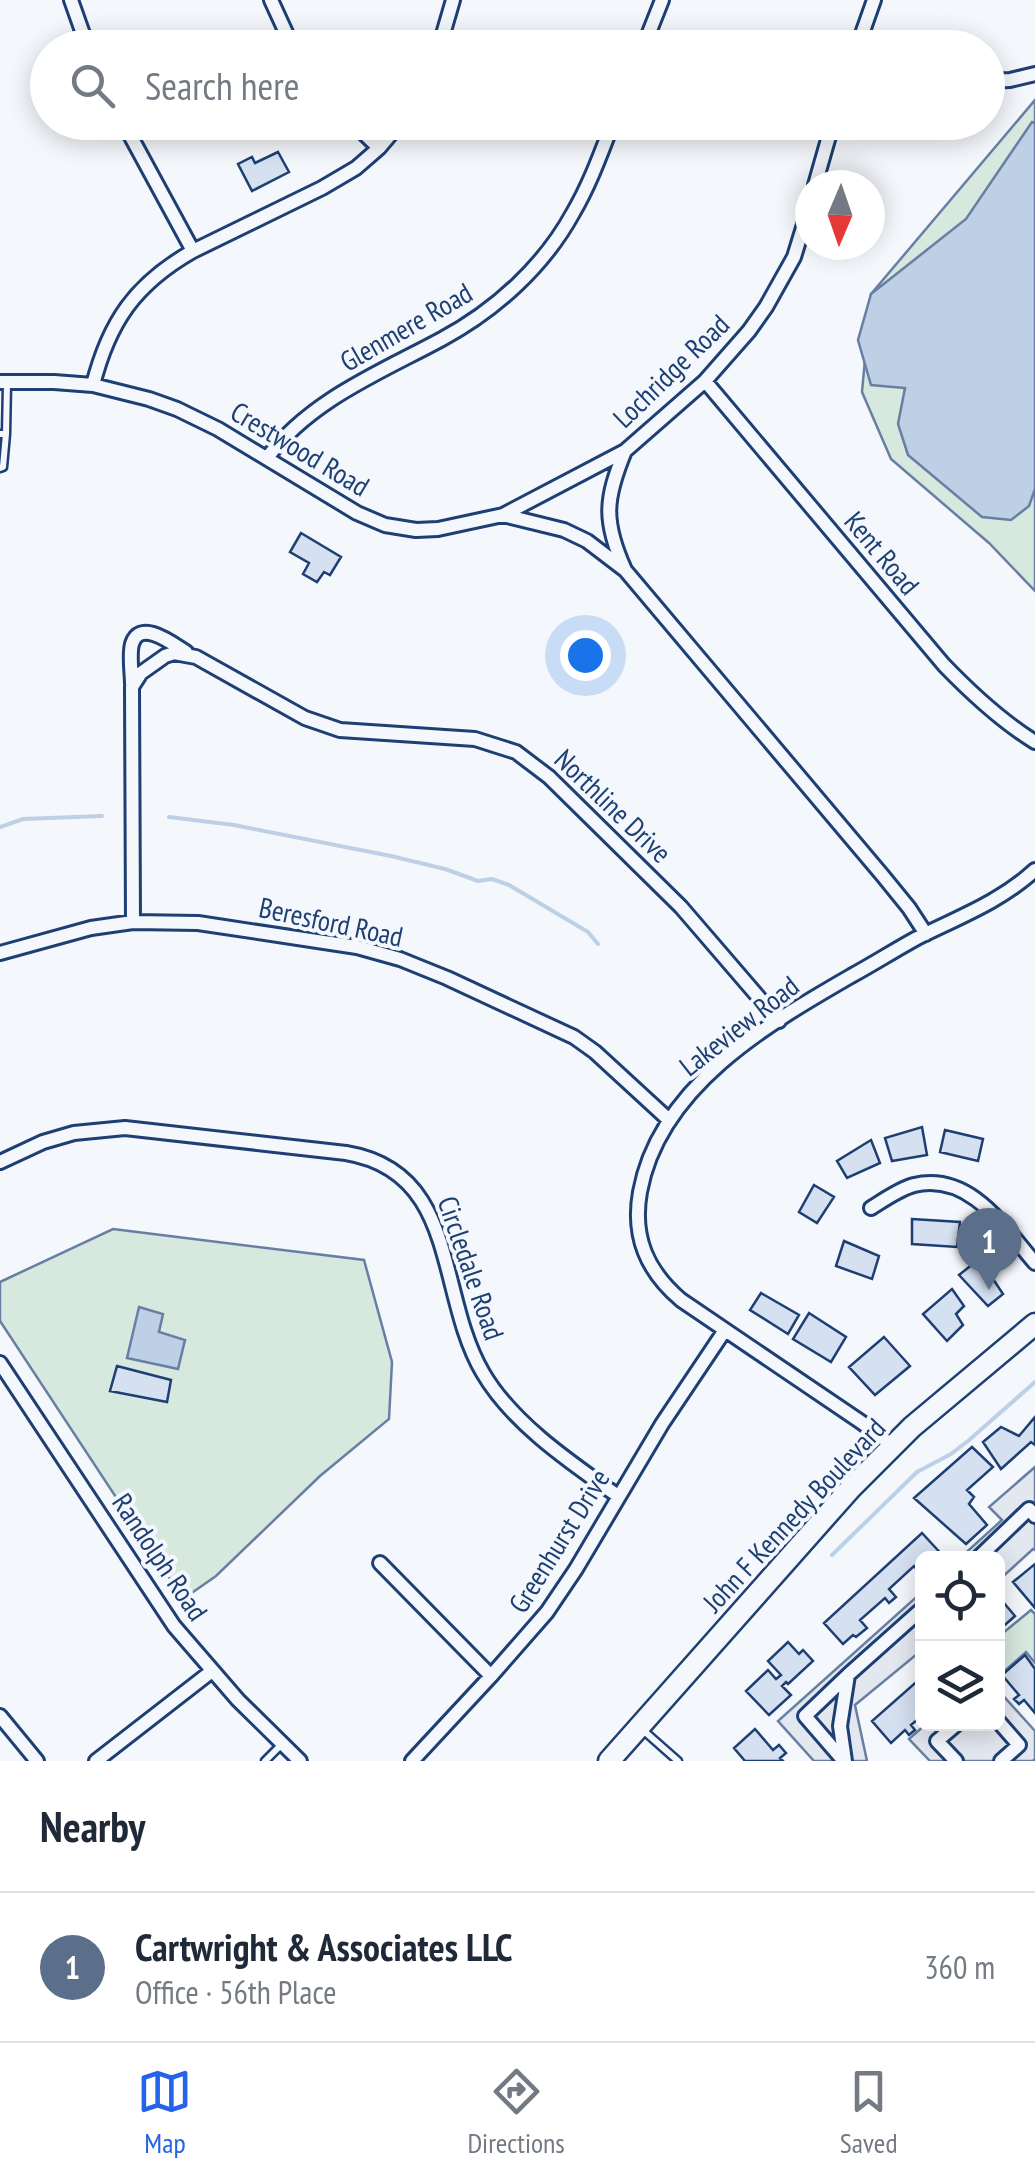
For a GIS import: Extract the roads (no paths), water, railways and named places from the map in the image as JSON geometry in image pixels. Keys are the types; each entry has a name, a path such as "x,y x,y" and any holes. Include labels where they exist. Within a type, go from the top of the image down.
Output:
{"main road":[{"name":"John F Kennedy Boulevard","path":"609,1761 850,1489 940,1404 1035,1324"}],"street":[{"path":"71,0 82,30"},
{"path":"271,0 284,30"},
{"path":"444,30 453,0"},
{"path":"650,30 662,0"},
{"path":"864,30 874,0"},
{"path":"1005,80 1035,74"},
{"path":"133,140 193,252"},
{"path":"371,140 379,148"},
{"path":"93,385 101,353 125,308 146,284 193,252 356,168 386,140"},
{"name":"Glenmere Road","path":"267,458 278,443 317,410 366,378 463,327 518,284 572,216 606,140"},
{"path":"819,170 828,140"},
{"name":"Lochridge Road","path":"503,515 624,451 704,381 749,331 795,254"},
{"name":"Kent Road","path":"704,381 944,665 981,702 1035,742"},
{"name":"Crestwood Road","path":"3,382 93,385 177,409 218,428 357,513 396,527 438,529 503,515 564,530 596,547 625,570 892,887 926,934"},
{"name":"Crestwood Road","path":"624,451 610,489 609,518 612,538 625,570"},
{"name":"Northline Drive","path":"133,922 132,644 145,632 306,718 340,730 475,739 516,752 549,777 681,907 779,1020"},
{"path":"132,687 140,673 165,656 196,657"},
{"name":"Lakeview Road","path":"893,1446 664,1286 644,1249 638,1216 642,1184 669,1120 722,1064 811,1000 926,934 982,909 1035,870"},
{"name":"Beresford Road","path":"0,953 58,936 133,922 198,924 357,946 400,959 574,1037 596,1052 669,1120"},
{"name":"Circledale Road","path":"0,1162 42,1142 74,1133 125,1128 346,1153 389,1167 411,1184 429,1211 470,1346 496,1393 523,1422 618,1496"},
{"path":"871,1208 909,1186 936,1184 962,1191 988,1208 1034,1260"},
{"name":"Greenhurst Drive","path":"412,1761 547,1612 724,1330"},
{"name":"Randolph Road","path":"0,1362 174,1626 212,1672 300,1761"},
{"path":"985,1551 1029,1508 1035,1516"},
{"path":"380,1564 491,1676"},
{"path":"844,1761 806,1716 915,1615"},
{"path":"96,1761 212,1672"},
{"path":"844,1761 840,1726 848,1675"},
{"path":"0,1716 38,1761"},
{"path":"1001,1761 1019,1745 1005,1729"},
{"path":"949,1731 938,1741 956,1761"}],"lane":[{"path":"0,468 3,382"},
{"path":"639,1727 678,1761"},
{"path":"265,1761 282,1743"}],"water":[{"path":"1032,122 1035,489 1029,506 1011,520 982,517 908,455 898,424 905,388 871,385 858,340 871,294 966,219"},
{"path":"139,1307 163,1314 159,1332 185,1340 178,1369 127,1358"}],"waterway":[{"path":"0,827 23,819 102,816"},
{"path":"169,817 234,825 391,856 478,881 492,879 588,932 598,944"},
{"path":"832,1555 917,1472 951,1454 1035,1382"}],"place":[{"name":"Cartwright & Associates LLC","path":"989,1290"}]}
